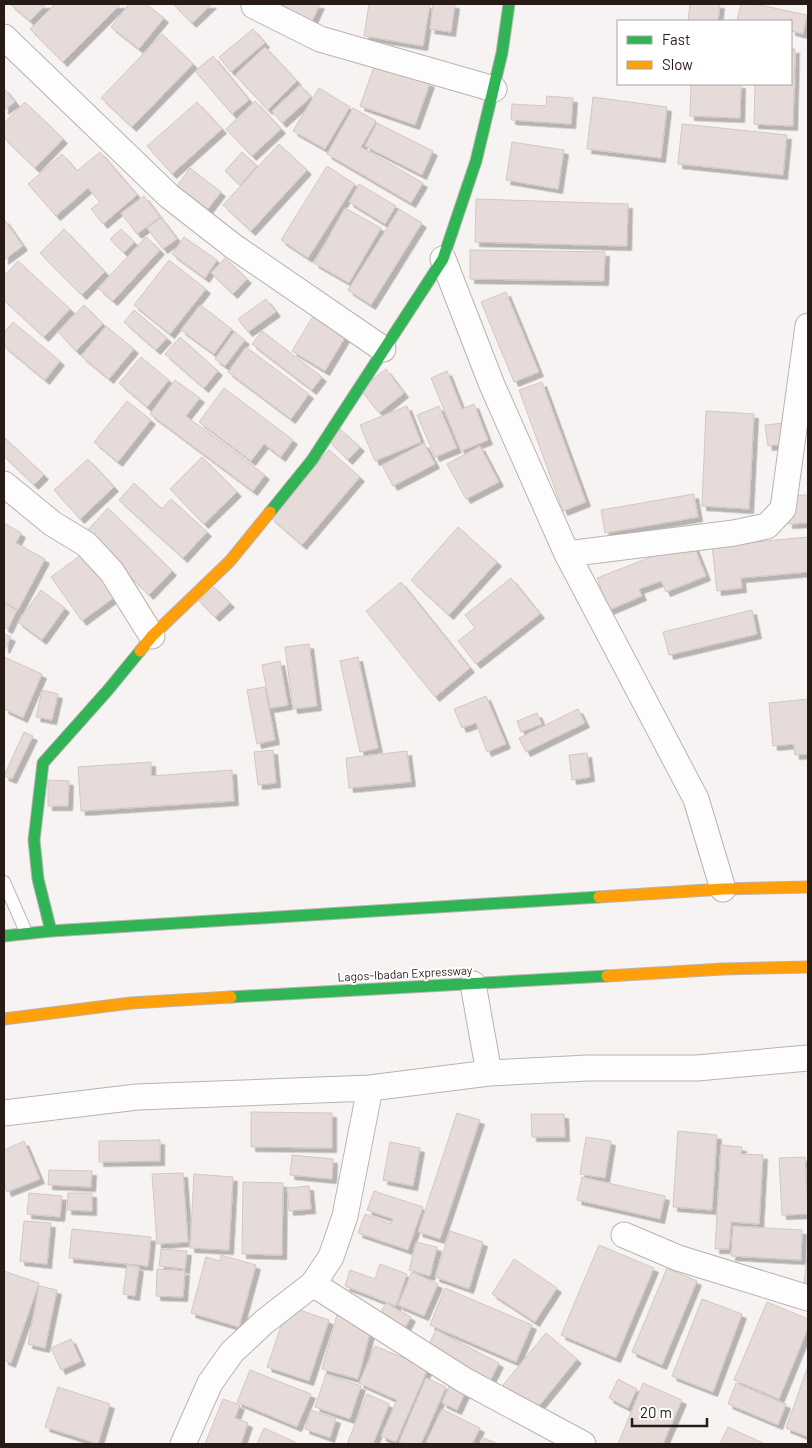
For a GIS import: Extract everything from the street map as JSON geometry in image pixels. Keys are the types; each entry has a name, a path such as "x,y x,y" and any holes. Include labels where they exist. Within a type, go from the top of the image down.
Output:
{"main road":[{"path":"51,931 38,879 34,840 43,763 108,690 152,636 230,561 312,460 382,349 443,260 476,161 502,53 509,4"},
{"path":"4,936 26,932 723,889 808,888"},
{"name":"Lagos-Ibadan Expressway","path":"4,1019 130,1003 723,969 808,967"}],"street":[{"path":"254,6 320,39 494,89"},
{"path":"4,37 169,196 233,246 382,349"},
{"path":"443,260 492,386 567,554 696,799 723,889"},
{"path":"567,554 734,533 767,526 783,509 808,326"},
{"path":"4,484 54,524 86,544 112,572 152,636"},
{"path":"473,984 489,1073"},
{"path":"4,1113 137,1097 370,1088 489,1073 588,1068 697,1068 808,1058"},
{"path":"184,1444 210,1383 232,1352 264,1322 313,1284 331,1257 346,1216 370,1088"},
{"path":"624,1235 678,1258 808,1298"},
{"path":"313,1284 464,1380 583,1444"}],"lane":[{"path":"4,882 26,932"}],"building":[{"path":"10,4 46,4 30,21"},
{"path":"55,4 121,4 63,62 30,29"},
{"path":"129,4 146,4 164,18 139,49 111,27"},
{"path":"173,4 212,4 192,23"},
{"path":"278,4 320,4 310,26 276,10"},
{"path":"369,4 430,4 423,46 364,36"},
{"path":"433,4 455,4 451,32 430,29"},
{"path":"690,4 720,4 718,20 688,20"},
{"path":"741,4 755,4 807,15 803,34 792,31 792,20 737,20"},
{"path":"253,29 265,43 231,72 219,57"},
{"path":"162,34 193,64 132,127 101,98"},
{"path":"265,47 297,81 268,110 235,75"},
{"path":"792,49 795,49 793,126 754,124 755,85 792,85"},
{"path":"213,56 249,100 232,114 195,71"},
{"path":"375,64 430,83 415,125 360,106"},
{"path":"300,85 311,97 282,123 272,111"},
{"path":"691,85 741,85 740,118 690,116"},
{"path":"4,88 15,102 4,110"},
{"path":"319,88 350,107 325,149 293,131"},
{"path":"547,96 573,98 571,124 511,120 512,104 546,106"},
{"path":"593,97 667,107 661,158 587,149"},
{"path":"255,101 281,129 252,156 226,129"},
{"path":"25,102 63,139 35,168 4,138 4,123"},
{"path":"197,102 222,129 172,174 147,146"},
{"path":"353,108 376,121 361,147 423,183 411,203 327,154"},
{"path":"377,123 433,151 422,175 365,146"},
{"path":"682,124 787,135 783,175 678,164"},
{"path":"512,142 564,150 558,189 506,180"},
{"path":"279,144 307,170 251,231 223,205"},
{"path":"100,152 137,195 103,224 91,209 100,202 88,188 56,216 28,184 62,154 77,171"},
{"path":"242,152 257,166 240,185 225,171"},
{"path":"327,166 355,184 308,258 281,240"},
{"path":"190,168 221,192 208,209 177,186"},
{"path":"359,184 396,206 385,224 349,202"},
{"path":"144,196 160,217 137,234 121,213"},
{"path":"476,199 628,204 627,246 475,242"},
{"path":"345,208 381,228 349,283 314,263"},
{"path":"399,209 422,223 371,305 348,290"},
{"path":"161,218 177,239 163,249 147,228"},
{"path":"4,219 23,246 4,260"},
{"path":"64,229 105,272 82,295 40,253"},
{"path":"121,229 134,242 124,253 110,239"},
{"path":"146,237 160,250 113,301 98,288"},
{"path":"184,237 217,260 205,278 172,254"},
{"path":"470,250 605,252 604,281 470,279"},
{"path":"225,258 247,279 233,294 211,273"},
{"path":"169,260 206,289 170,334 134,305"},
{"path":"18,261 70,309 44,337 4,300 4,276"},
{"path":"506,292 539,372 514,382 481,302"},
{"path":"266,299 276,312 248,332 238,319"},
{"path":"84,305 103,324 76,351 58,332"},
{"path":"200,305 232,329 214,354 181,330"},
{"path":"134,310 167,338 156,350 124,322"},
{"path":"313,316 346,336 325,371 292,351"},
{"path":"13,322 60,361 45,380 4,346 4,333"},
{"path":"106,326 134,349 109,379 81,356"},
{"path":"262,331 322,377 312,390 252,344"},
{"path":"234,332 245,340 225,366 215,359"},
{"path":"180,337 218,371 204,388 165,354"},
{"path":"246,347 309,394 291,419 228,372"},
{"path":"141,357 169,380 147,407 119,383"},
{"path":"386,369 404,393 379,413 360,389"},
{"path":"447,371 462,409 474,404 488,440 461,451 431,378"},
{"path":"175,380 200,398 186,416 265,475 253,491 150,414"},
{"path":"542,382 586,502 563,511 519,390"},
{"path":"224,388 293,440 281,457 264,444 251,461 199,422"},
{"path":"127,401 151,420 118,462 94,442"},
{"path":"407,406 421,442 375,461 360,425"},
{"path":"439,406 457,448 435,457 417,415"},
{"path":"706,411 754,414 749,509 702,506"},
{"path":"784,423 786,444 768,446 765,425"},
{"path":"340,429 360,447 348,460 329,441"},
{"path":"5,438 44,475 34,485 4,456"},
{"path":"424,443 435,464 393,486 382,465"},
{"path":"480,446 499,482 466,499 447,464"},
{"path":"329,450 360,477 302,545 270,517"},
{"path":"202,457 237,492 204,524 170,489"},
{"path":"88,459 114,487 80,519 54,490"},
{"path":"134,483 162,509 171,499 207,532 183,558 119,500"},
{"path":"694,494 698,517 605,533 601,510"},
{"path":"808,495 808,523 788,524 787,496"},
{"path":"108,508 172,571 149,595 85,533"},
{"path":"4,523 21,533 16,543 45,559 18,610 4,602"},
{"path":"458,527 497,562 449,615 411,580"},
{"path":"808,537 808,572 741,578 742,588 717,591 712,546"},
{"path":"692,541 706,576 666,592 661,581 639,589 642,596 609,610 597,578"},
{"path":"85,552 116,596 82,621 51,577"},
{"path":"511,578 540,614 476,664 458,641 475,628 465,615"},
{"path":"401,582 470,668 435,697 366,611"},
{"path":"214,587 230,603 215,617 199,601"},
{"path":"41,590 65,608 42,640 18,622"},
{"path":"4,603 17,610 8,629 4,627"},
{"path":"752,610 757,634 669,655 663,632"},
{"path":"4,634 11,637 5,649 4,648"},
{"path":"309,644 317,706 293,709 285,647"},
{"path":"4,657 42,674 23,718 4,709"},
{"path":"358,657 378,748 360,752 340,661"},
{"path":"280,661 288,705 270,708 262,665"},
{"path":"265,687 275,740 257,744 247,690"},
{"path":"42,690 58,694 52,720 36,717"},
{"path":"486,696 506,744 487,752 476,723 462,728 454,709"},
{"path":"808,699 808,754 795,755 794,744 773,746 769,703"},
{"path":"578,709 585,723 526,752 519,738"},
{"path":"537,713 542,724 521,732 517,721"},
{"path":"24,732 33,736 12,779 4,776"},
{"path":"273,750 276,783 258,785 254,752"},
{"path":"407,751 411,782 349,788 346,758"},
{"path":"587,753 590,777 572,780 569,755"},
{"path":"151,762 151,776 232,770 234,801 81,811 78,767"},
{"path":"48,780 69,781 68,806 48,806"},
{"path":"251,1112 332,1113 332,1148 251,1147"},
{"path":"457,1113 480,1120 440,1239 418,1232"},
{"path":"531,1114 564,1114 565,1137 532,1137"},
{"path":"678,1131 717,1135 712,1210 673,1207"},
{"path":"586,1137 611,1141 605,1178 580,1174"},
{"path":"160,1140 160,1161 99,1162 99,1141"},
{"path":"24,1141 40,1179 7,1192 4,1183 4,1150"},
{"path":"390,1142 420,1148 413,1186 383,1180"},
{"path":"721,1145 742,1147 741,1154 763,1155 759,1224 731,1222 729,1249 715,1249"},
{"path":"292,1155 333,1159 332,1179 290,1175"},
{"path":"805,1157 808,1214 782,1215 779,1158"},
{"path":"49,1170 92,1171 91,1187 48,1185"},
{"path":"183,1173 188,1242 157,1244 152,1174"},
{"path":"194,1174 233,1177 229,1250 190,1248"},
{"path":"582,1177 665,1196 660,1219 577,1200"},
{"path":"243,1182 283,1183 282,1255 242,1254"},
{"path":"309,1186 311,1209 289,1211 287,1188"},
{"path":"374,1191 423,1207 408,1250 358,1233 365,1214 391,1224 393,1219 367,1210"},
{"path":"29,1193 62,1196 60,1217 27,1214"},
{"path":"68,1193 92,1193 92,1211 67,1210"},
{"path":"24,1221 51,1223 47,1264 20,1261"},
{"path":"733,1226 802,1230 801,1260 731,1256"},
{"path":"72,1229 151,1237 148,1266 69,1258"},
{"path":"450,1231 483,1242 469,1289 435,1277"},
{"path":"416,1242 437,1247 430,1276 409,1270"},
{"path":"599,1245 654,1268 616,1358 561,1335"},
{"path":"808,1248 808,1284 804,1284"},
{"path":"161,1249 187,1251 185,1269 159,1266"},
{"path":"221,1255 256,1265 239,1327 191,1313 206,1257 220,1261"},
{"path":"514,1259 557,1288 535,1322 492,1294"},
{"path":"380,1264 407,1274 396,1306 345,1286 350,1270 375,1279"},
{"path":"127,1265 139,1267 135,1296 123,1294"},
{"path":"667,1268 697,1281 662,1365 632,1352"},
{"path":"157,1269 185,1271 183,1297 156,1296"},
{"path":"4,1271 39,1283 11,1363 4,1360"},
{"path":"412,1272 438,1284 424,1316 398,1305"},
{"path":"39,1286 57,1290 45,1348 28,1344"},
{"path":"445,1288 532,1325 516,1362 430,1325"},
{"path":"702,1299 742,1314 713,1392 672,1376"},
{"path":"767,1302 808,1319 808,1328 779,1399 734,1380"},
{"path":"386,1303 411,1317 403,1332 378,1317"},
{"path":"288,1306 329,1320 309,1381 267,1367"},
{"path":"337,1315 372,1325 358,1379 322,1369"},
{"path":"436,1330 499,1363 489,1383 426,1350"},
{"path":"546,1333 577,1359 535,1411 503,1385"},
{"path":"71,1339 81,1361 61,1370 51,1348"},
{"path":"375,1346 428,1368 396,1442 381,1436 397,1400 359,1383"},
{"path":"808,1366 808,1437 786,1428"},
{"path":"250,1370 311,1394 297,1427 237,1402"},
{"path":"326,1374 361,1386 350,1419 315,1407"},
{"path":"426,1378 446,1387 421,1444 404,1444 399,1442"},
{"path":"618,1379 637,1389 628,1408 609,1398"},
{"path":"643,1383 682,1400 663,1444 618,1444"},
{"path":"736,1383 786,1404 778,1425 728,1404"},
{"path":"449,1386 465,1393 457,1410 442,1403"},
{"path":"58,1387 110,1404 98,1444 45,1427"},
{"path":"367,1394 389,1404 373,1444 347,1444"},
{"path":"223,1399 240,1405 235,1418 248,1423 241,1444 205,1444"},
{"path":"442,1409 480,1428 472,1444 430,1444 426,1442"},
{"path":"311,1410 336,1419 330,1438 305,1429"},
{"path":"728,1427 765,1444 720,1444"},
{"path":"264,1428 295,1442 294,1444 257,1444"},
{"path":"484,1438 498,1444 482,1444"}],"traffic: fast":[{"path":"270,512 312,460 443,259 476,161 502,53 509,4"},
{"path":"51,931 38,879 34,840 43,763 140,651"},
{"path":"4,936 51,931 599,897"},
{"path":"231,997 607,976"}],"traffic: slow":[{"path":"140,651 152,636 230,561 270,512"},
{"path":"599,897 723,889 808,887"},
{"path":"607,976 723,969 808,967"},
{"path":"4,1019 131,1003 231,997"}]}
